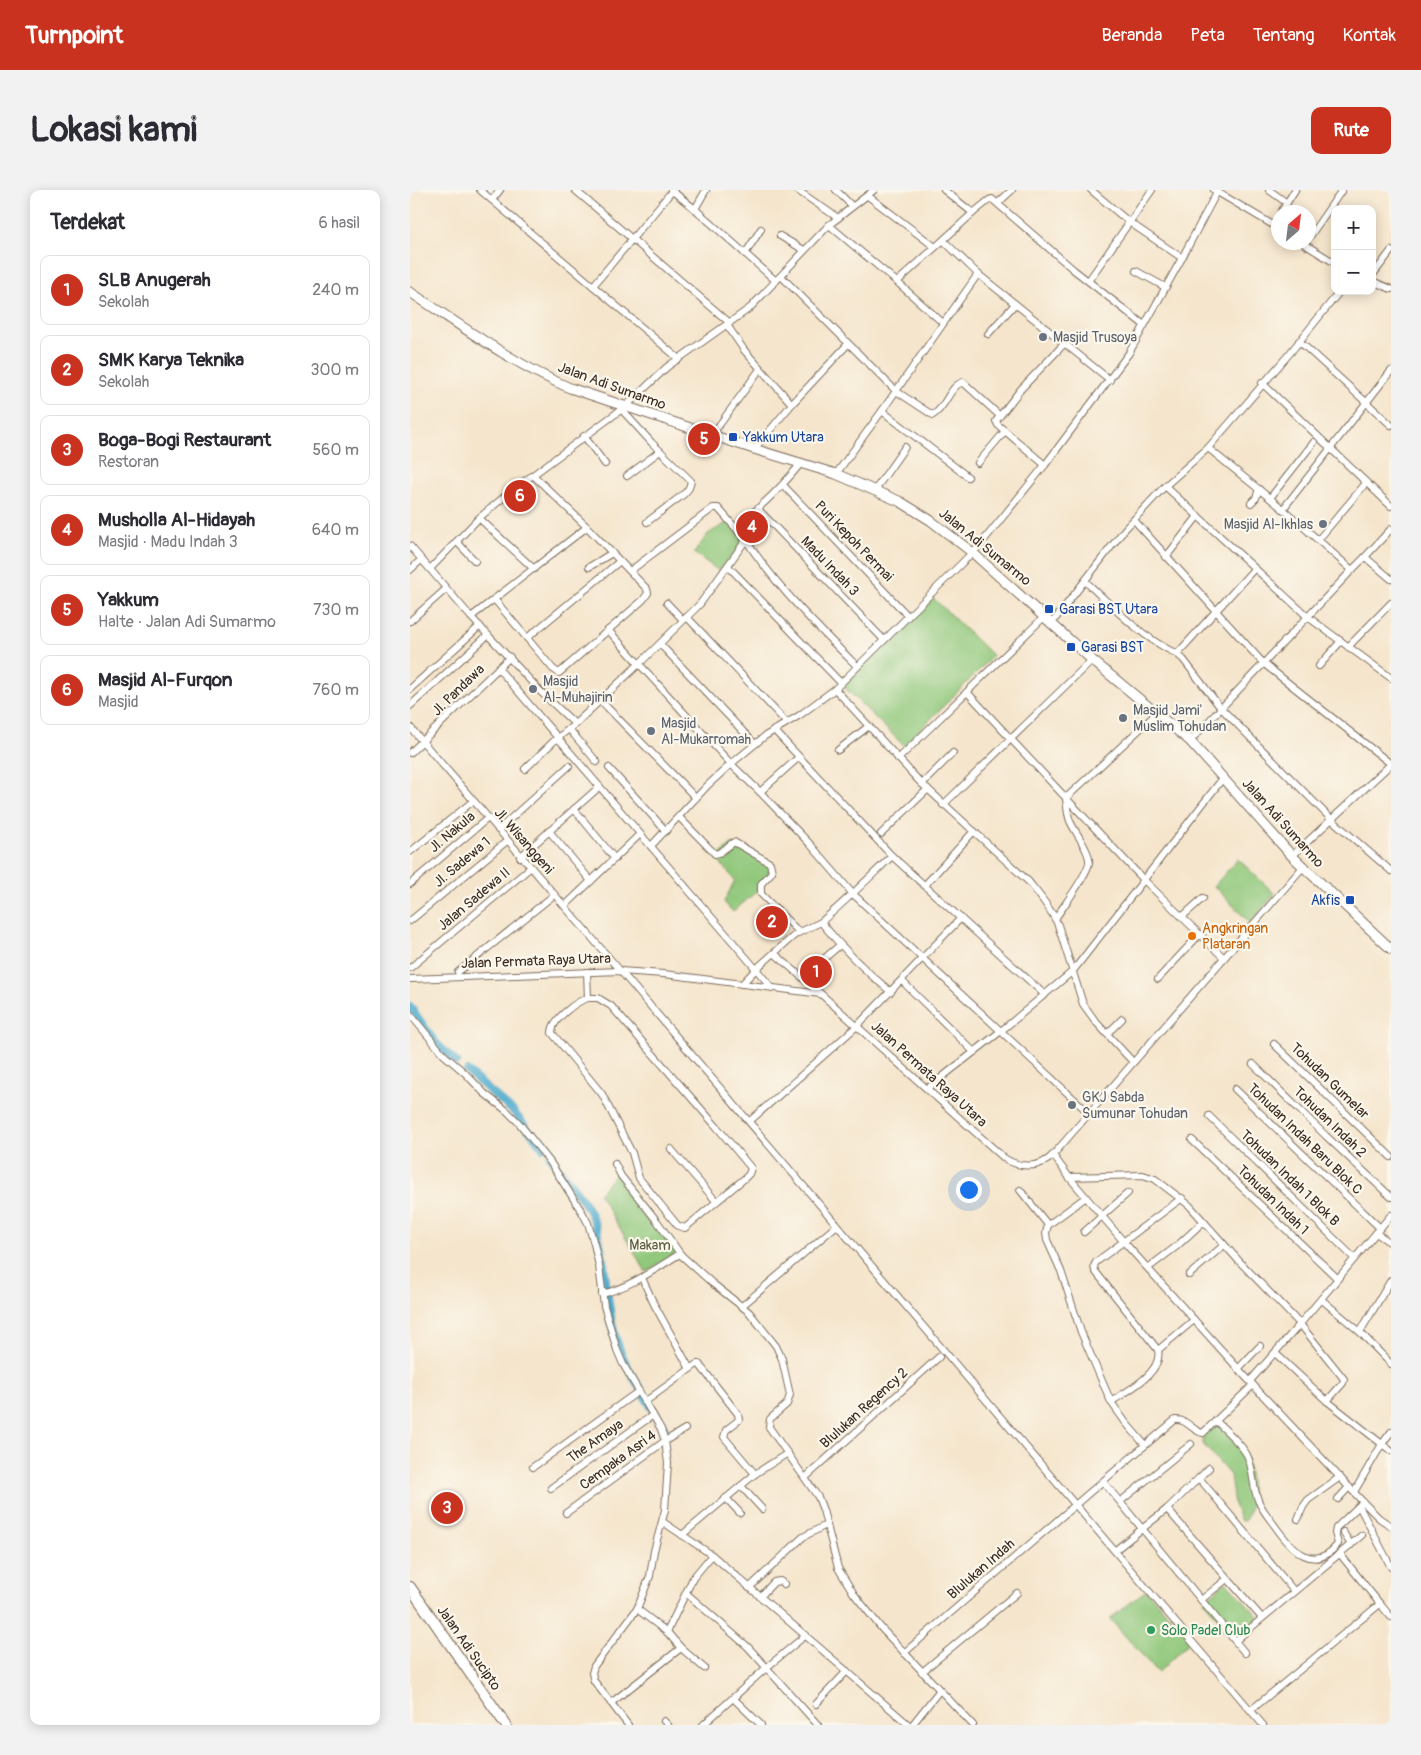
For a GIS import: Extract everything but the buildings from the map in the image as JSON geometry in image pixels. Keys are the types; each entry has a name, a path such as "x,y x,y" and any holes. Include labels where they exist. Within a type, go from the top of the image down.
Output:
{"highway":[{"name":"Jalan Adi Sucipto","path":"410,1587 506,1725"}],"main road":[{"name":"Jalan Adi Sumarmo","path":"410,292 503,354 570,388 623,408 836,474 901,502 930,520 973,553 1092,660 1190,741 1303,868 1391,949"}],"street":[{"path":"480,190 679,359"},
{"path":"492,200 500,190"},
{"path":"575,190 728,324 744,350 792,404"},
{"path":"593,286 671,190 776,281"},
{"path":"695,209 706,190"},
{"path":"797,190 838,218"},
{"path":"836,190 852,206"},
{"path":"430,570 479,518 510,492 623,408 667,367 750,308 829,225 874,190"},
{"path":"944,190 973,213"},
{"path":"998,203 1012,190"},
{"path":"1091,190 1129,222 1182,258"},
{"path":"1089,280 1152,190"},
{"path":"1269,190 1287,203 1295,190"},
{"path":"1316,227 1342,190"},
{"path":"651,846 730,764 774,730 814,705 835,688 973,553 1045,465 1129,352 1182,258 1216,191 1271,224"},
{"path":"868,196 935,247"},
{"path":"897,282 990,199 998,203 1144,325"},
{"path":"829,225 943,323"},
{"path":"745,254 761,229"},
{"path":"780,236 804,250"},
{"path":"944,241 978,274 1110,380"},
{"path":"1316,250 1331,260"},
{"path":"1376,271 1391,251"},
{"path":"1136,271 1165,287"},
{"path":"836,474 978,274"},
{"path":"781,276 896,391 933,415 957,385 963,382 999,415"},
{"path":"1376,283 1391,289"},
{"path":"898,759 967,692 1048,620 1085,581 1134,520 1165,486 1208,448 1337,295"},
{"path":"988,334 1015,304"},
{"path":"1299,341 1391,425"},
{"path":"754,449 792,404 848,344"},
{"path":"1045,465 997,423 999,415 1031,377 1064,344"},
{"path":"712,436 760,369"},
{"path":"1283,509 1391,371"},
{"path":"1262,383 1330,450 1391,506"},
{"path":"623,408 660,451 690,479 691,483 684,494 647,522"},
{"path":"882,411 968,477"},
{"path":"978,462 1005,431"},
{"path":"584,436 605,464"},
{"path":"1270,498 1314,442"},
{"path":"875,490 905,447"},
{"path":"1208,448 1283,509 1352,570"},
{"path":"627,476 660,451"},
{"path":"736,527 783,485 802,462"},
{"path":"494,599 553,669 559,673 643,600 648,593 630,571 533,475"},
{"path":"1318,540 1366,483"},
{"name":"Puri Kepoh Permai","path":"783,485 908,616"},
{"path":"1165,486 1308,617 1391,678"},
{"path":"1251,503 1256,498 1259,489"},
{"path":"630,571 713,508 718,508 736,527 763,565 857,666"},
{"name":"Madu Indah 3","path":"758,509 884,640"},
{"path":"1166,557 1198,516"},
{"path":"479,518 534,569"},
{"path":"1134,520 1263,663 1391,764 1292,856"},
{"path":"471,617 587,527"},
{"path":"1190,741 1220,707 1391,530"},
{"path":"526,769 639,664 700,604 746,540"},
{"path":"457,542 475,561"},
{"path":"410,546 471,617 572,726 597,762"},
{"path":"589,567 612,553"},
{"path":"1365,557 1391,579"},
{"path":"410,570 421,560"},
{"path":"527,638 620,561"},
{"path":"728,566 840,683"},
{"path":"1177,654 1254,569"},
{"path":"1085,581 1121,615 1154,642 1183,659 1220,707 1331,819 1391,871"},
{"path":"410,621 446,589"},
{"path":"667,603 786,722"},
{"path":"1348,647 1391,603"},
{"path":"410,689 480,626"},
{"path":"608,630 730,764 810,844 852,893 1089,1113"},
{"path":"410,706 488,635"},
{"path":"1319,666 1341,641"},
{"path":"660,644 756,744"},
{"path":"459,646 466,655"},
{"name":"Jl. Pandawa","path":"410,753 510,658"},
{"path":"943,805 1092,660"},
{"path":"439,664 446,673"},
{"path":"498,668 771,987"},
{"path":"835,688 922,784 1029,882 1041,897 1055,919 1087,1012 1134,1062"},
{"path":"967,692 1144,880 1224,958"},
{"path":"600,700 696,798"},
{"path":"1066,798 1156,714"},
{"path":"838,750 869,726"},
{"name":"Jl. Wisanggeni","path":"410,727 530,868 622,972 836,1226 1263,1725"},
{"path":"774,730 892,856 1045,995"},
{"path":"922,784 953,752"},
{"path":"760,792 798,757"},
{"path":"498,830 569,766"},
{"path":"608,768 666,831"},
{"path":"928,1088 1073,971 1223,778"},
{"path":"520,856 596,789"},
{"path":"881,834 928,789"},
{"path":"1055,919 1080,882 1089,863 1088,856 1070,821 1066,798"},
{"path":"410,852 473,801"},
{"path":"574,808 615,859"},
{"path":"679,817 715,854 735,842 770,864 772,870 761,884 761,894 799,932"},
{"name":"Jl. Nakula","path":"410,884 488,818"},
{"path":"549,831 592,880"},
{"path":"925,886 974,831"},
{"path":"568,903 637,837"},
{"name":"Jl. Sadewa 1","path":"410,921 507,841"},
{"path":"742,984 756,969 799,932 821,922 892,856"},
{"name":"Jalan Sadewa II","path":"410,968 530,868"},
{"name":"Jalan Permata Raya Utara","path":"410,979 622,972 664,974 706,981 821,994 994,1149 1014,1164 1037,1164 1046,1162 1053,1155 1303,868"},
{"path":"458,972 554,895"},
{"path":"1182,917 1203,898"},
{"path":"751,1120 857,1026 961,918"},
{"path":"821,922 865,971 891,992"},
{"path":"1158,979 1200,934"},
{"path":"819,963 840,945"},
{"path":"774,953 821,994"},
{"path":"588,974 588,998"},
{"path":"902,981 974,1052"},
{"path":"588,998 598,998 612,1006 749,1166 749,1174 687,1227 681,1228 639,1178 632,1153 602,1094 552,1032 552,1027 558,1019 578,1002 588,998"},
{"path":"410,1014 443,1054 484,1093 513,1117 550,1162 572,1196 588,1223 599,1266 607,1320 617,1350 639,1391 648,1399 665,1441 668,1463 663,1522 654,1551 650,1576 637,1609 607,1647 592,1670 594,1681 627,1725"},
{"path":"1107,1034 1122,1019"},
{"name":"Tohudan Gumelar","path":"1274,1044 1391,1157"},
{"name":"Tohudan Indah 2","path":"1253,1064 1391,1198"},
{"name":"Tohudan Indah Baru Blok C","path":"1235,1089 1391,1243"},
{"name":"Tohudan Indah 1 Blok B","path":"1209,1116 1354,1258"},
{"name":"Tohudan Indah 1","path":"1192,1140 1337,1278"},
{"path":"671,1150 716,1201"},
{"path":"1053,1155 1068,1176 1123,1241 1238,1369 1352,1490 1361,1504 1391,1566"},
{"path":"615,1164 622,1176 682,1254 712,1283 742,1306 770,1336 782,1359 790,1391 786,1404 772,1416 769,1424 821,1504 838,1568 844,1580 864,1608 904,1653 973,1725"},
{"path":"1068,1176 1143,1175 1155,1179 1182,1198 1300,1324 1344,1379 1343,1383 1327,1401"},
{"path":"1020,1190 1048,1225"},
{"path":"1084,1232 1128,1193"},
{"path":"1086,1197 1048,1225 1046,1236 1061,1270 1080,1332 1112,1402 1126,1423 1146,1445"},
{"path":"1112,1402 1154,1370 1159,1360 1158,1350 1095,1270 1096,1262 1182,1198"},
{"path":"1361,1504 1336,1528 1335,1533 1338,1544 1326,1555 1319,1558 1298,1553 1279,1533 1259,1501 1246,1452 1216,1421 1251,1383 1391,1214"},
{"path":"1148,1268 1177,1246 1203,1222"},
{"path":"742,1306 836,1226"},
{"path":"1189,1275 1224,1245"},
{"path":"604,1294 642,1278 682,1254"},
{"path":"642,1278 654,1304 690,1369"},
{"path":"1360,1332 1391,1280"},
{"path":"1321,1299 1360,1332 1391,1364"},
{"path":"1158,1350 1194,1320"},
{"path":"1238,1369 1260,1346"},
{"path":"1275,1353 1327,1401 1391,1451"},
{"name":"Blulukan Regency 2","path":"805,1478 939,1357"},
{"path":"648,1399 699,1364 738,1414 739,1420 726,1430 724,1437 755,1474"},
{"path":"533,1467 639,1391"},
{"name":"The Amaya","path":"551,1488 653,1415"},
{"name":"Blulukan Indah","path":"904,1653 1175,1420 1185,1421 1201,1433 1216,1421"},
{"name":"Cempaka Asri 4","path":"566,1512 665,1441 685,1429"},
{"path":"1338,1499 1352,1490 1391,1432"},
{"path":"1121,1501 1191,1444"},
{"path":"682,1535 755,1474 788,1453"},
{"path":"1118,1548 1166,1509 1209,1468"},
{"path":"1298,1519 1308,1500 1340,1477"},
{"path":"1199,1478 1294,1591"},
{"path":"1106,1485 1245,1653"},
{"path":"741,1486 762,1509"},
{"path":"726,1498 740,1513"},
{"path":"1361,1504 1391,1526"},
{"path":"1166,1509 1262,1618"},
{"path":"663,1522 712,1555 910,1725 939,1691"},
{"path":"749,1588 803,1537 826,1525"},
{"path":"1343,1532 1351,1544"},
{"path":"1235,1641 1362,1536"},
{"path":"1340,1554 1391,1617"},
{"path":"667,1632 693,1578 712,1555"},
{"path":"1201,1600 1227,1579"},
{"path":"760,1597 774,1582 780,1581 784,1584"},
{"path":"686,1593 748,1647 818,1725"},
{"path":"922,1672 1017,1593"},
{"path":"1251,1710 1380,1604"},
{"path":"637,1609 667,1632 681,1648 704,1668"},
{"path":"703,1725 806,1635"},
{"path":"611,1703 681,1648"},
{"path":"816,1704 847,1671"},
{"path":"733,1698 761,1725"}],"green space":[{"path":"728,522 744,541 719,571 694,553 708,534"},
{"path":"933,598 993,656 904,746 842,685"},
{"path":"732,844 769,863 771,868 758,890 733,912 724,902 735,880 716,858"},
{"path":"1238,859 1275,894 1250,923 1214,886"},
{"name":"Makam","path":"616,1173 677,1252 646,1272 599,1194"},
{"path":"1216,1424 1242,1451 1247,1460 1253,1502 1245,1521 1241,1521 1234,1505 1230,1475 1203,1444 1203,1434"},
{"path":"1226,1582 1259,1617 1235,1638 1204,1601"},
{"name":"Solo Padel Club","path":"1146,1590 1191,1640 1158,1673 1110,1619"}],"waterway":[{"path":"410,1006 435,1042 456,1062"},
{"path":"467,1071 513,1111 543,1148"},
{"path":"550,1157 578,1194 592,1217 602,1251 609,1304 616,1338 632,1375 666,1432"}],"place":[{"name":"Masjid Trusoya","path":"1043,337"},
{"name":"Yakkum Utara","path":"733,437"},
{"name":"Yakkum","path":"704,439"},
{"name":"Masjid Al-Furqon","path":"520,496"},
{"name":"Masjid Al-Ikhlas","path":"1323,524"},
{"name":"Musholla Al-Hidayah","path":"752,527"},
{"name":"Garasi BST Utara","path":"1049,609"},
{"name":"Garasi BST","path":"1071,647"},
{"name":"Masjid Al-Muhajirin","path":"533,689"},
{"name":"Masjid Jami' Muslim Tohudan","path":"1123,718"},
{"name":"Masjid Al-Mukarromah","path":"651,731"},
{"name":"Akfis","path":"1350,900"},
{"name":"SMK Karya Teknika","path":"772,922"},
{"name":"Angkringan Plataran","path":"1192,936"},
{"name":"SLB Anugerah","path":"816,972"},
{"name":"GKJ Sabda Sumunar Tohudan","path":"1072,1105"},
{"name":"Boga-Bogi Restaurant","path":"447,1508"},
{"name":"Solo Padel Club","path":"1151,1630"}]}
